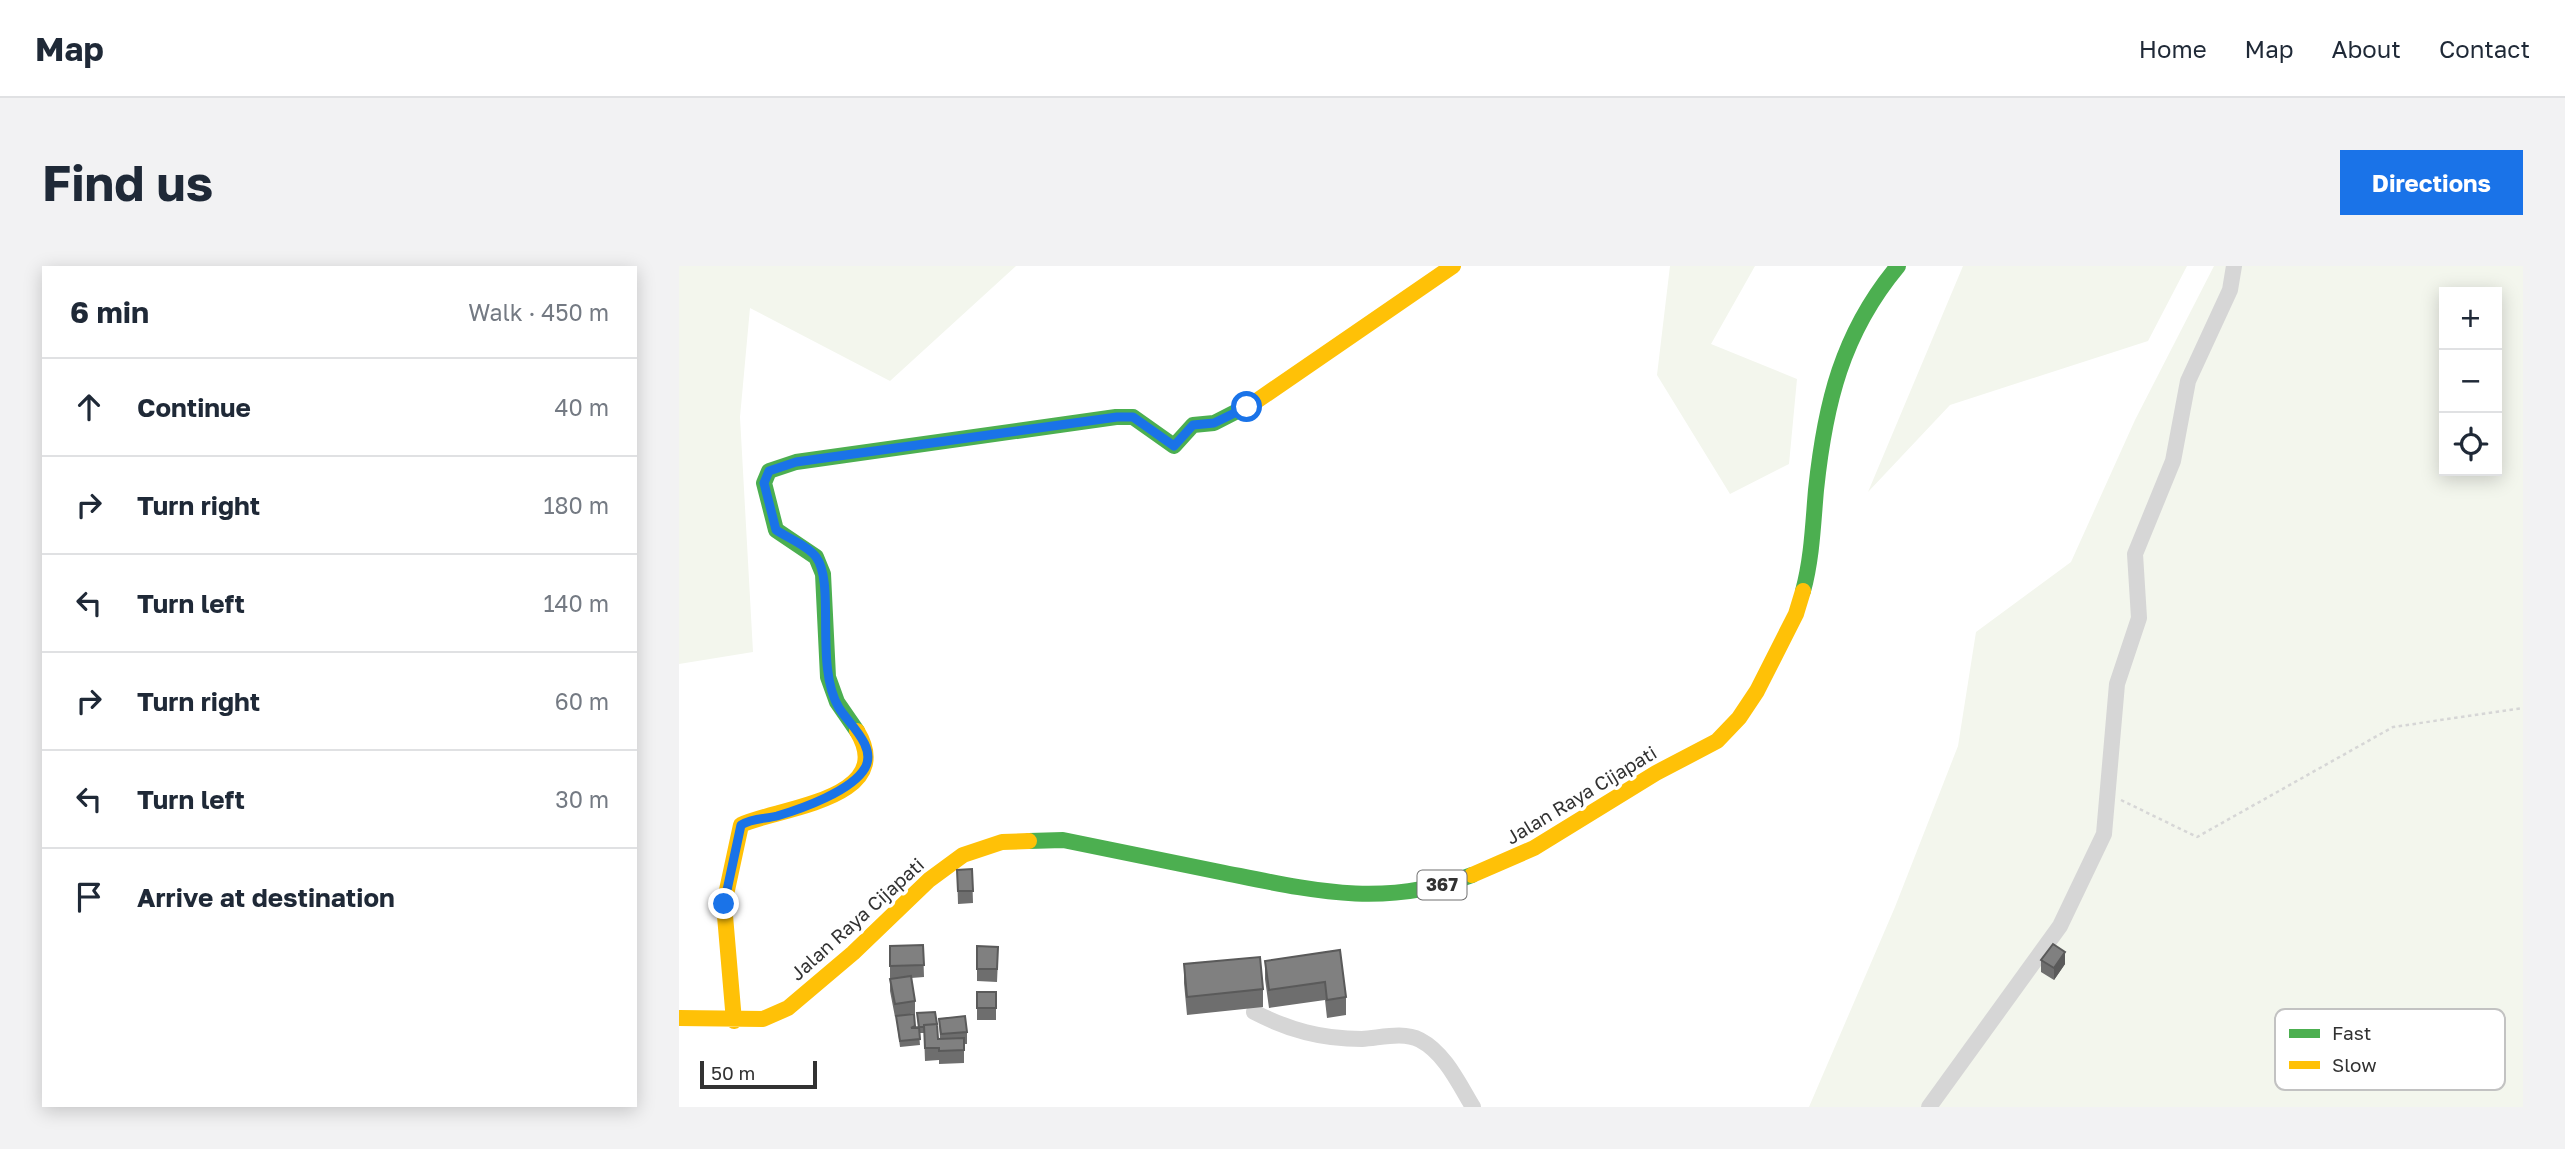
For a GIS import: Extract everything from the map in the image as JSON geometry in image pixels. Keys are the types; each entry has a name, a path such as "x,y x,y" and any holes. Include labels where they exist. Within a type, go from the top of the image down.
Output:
{"main road":[{"path":"734,1021 724,904 740,828 748,820 801,808 833,793 854,780 865,768 868,756 862,739 839,707 827,675 823,574 816,557 776,530 764,483 769,471 796,462 1117,417 1133,417 1174,446 1193,425 1214,423 1247,407 1453,266"},
{"name":"Jalan Raya Cijapati","path":"679,1018 734,1021 763,1019 788,1008 844,961 929,880 963,855 1002,842 1063,841 1327,894 1370,897 1421,891 1474,877 1518,859 1595,814 1649,776 1717,740 1751,699 1797,610 1812,542 1823,432 1836,384 1856,326 1868,304 1898,266"}],"street":[{"path":"1929,1107 2060,926 2104,834 2117,684 2139,618 2135,554 2173,461 2188,381 2230,290 2234,266"},
{"path":"1254,1012 1290,1031 1360,1039 1402,1036 1419,1040 1452,1071 1473,1107"}],"path":[{"path":"2108,794 2197,837 2393,727 2523,708"}],"shaded area":[{"path":"679,266 1016,266 890,381 750,308 740,417 753,652 679,664"},
{"path":"1670,266 1755,266 1711,344 1797,379 1789,464 1730,494 1657,375"},
{"path":"1963,266 2187,266 2148,341 1950,405 1868,492"},
{"path":"2214,266 2523,266 2523,1107 1809,1107 1895,907 1958,746 1976,632 2071,562 2135,420"}],"building":[{"path":"972,869 973,891 958,891 957,870"},
{"path":"2053,944 2065,952 2054,968 2041,960"},
{"path":"923,945 924,965 890,966 890,946"},
{"path":"977,946 998,947 997,969 977,969"},
{"path":"1340,950 1346,997 1327,1000 1325,982 1269,990 1265,961"},
{"path":"1260,957 1263,989 1187,997 1184,964"},
{"path":"911,976 915,1001 895,1004 890,979"},
{"path":"977,992 996,992 996,1008 977,1008"},
{"path":"935,1012 937,1024 919,1027 917,1013"},
{"path":"914,1014 915,1026 911,1028 919,1027 920,1039 900,1041 896,1016"},
{"path":"965,1016 967,1032 941,1034 939,1019"},
{"path":"937,1024 938,1039 964,1038 964,1050 939,1051 939,1048 925,1048 924,1025"}],"traffic: fast":[{"path":"1803,591 1810,554 1820,458 1839,371 1863,317 1898,266"},
{"path":"857,731 837,702 828,677 823,574 816,557 776,530 764,483 769,471 796,462 1116,417 1133,417 1174,446 1193,425 1214,423 1255,402"},
{"path":"1029,841 1063,840 1285,885 1346,893 1408,891 1472,875"}],"traffic: slow":[{"path":"1255,402 1453,266"},
{"path":"1472,875 1534,848 1656,773 1717,741 1739,718 1757,691 1796,614 1803,591"},
{"path":"734,1021 724,904 741,825 828,798 848,787 862,772 866,754 857,731"},
{"path":"679,1018 763,1019 788,1008 853,953 929,880 963,855 1002,842 1029,841"}],"route":[{"path":"724,904 732,856 741,825 748,820 775,817 801,808 833,793 854,780 865,768 868,756 862,739 839,707 830,688 827,675 823,574 816,557 776,530 764,483 769,471 796,462 1117,417 1133,417 1174,446 1193,425 1214,423 1247,407"}]}
